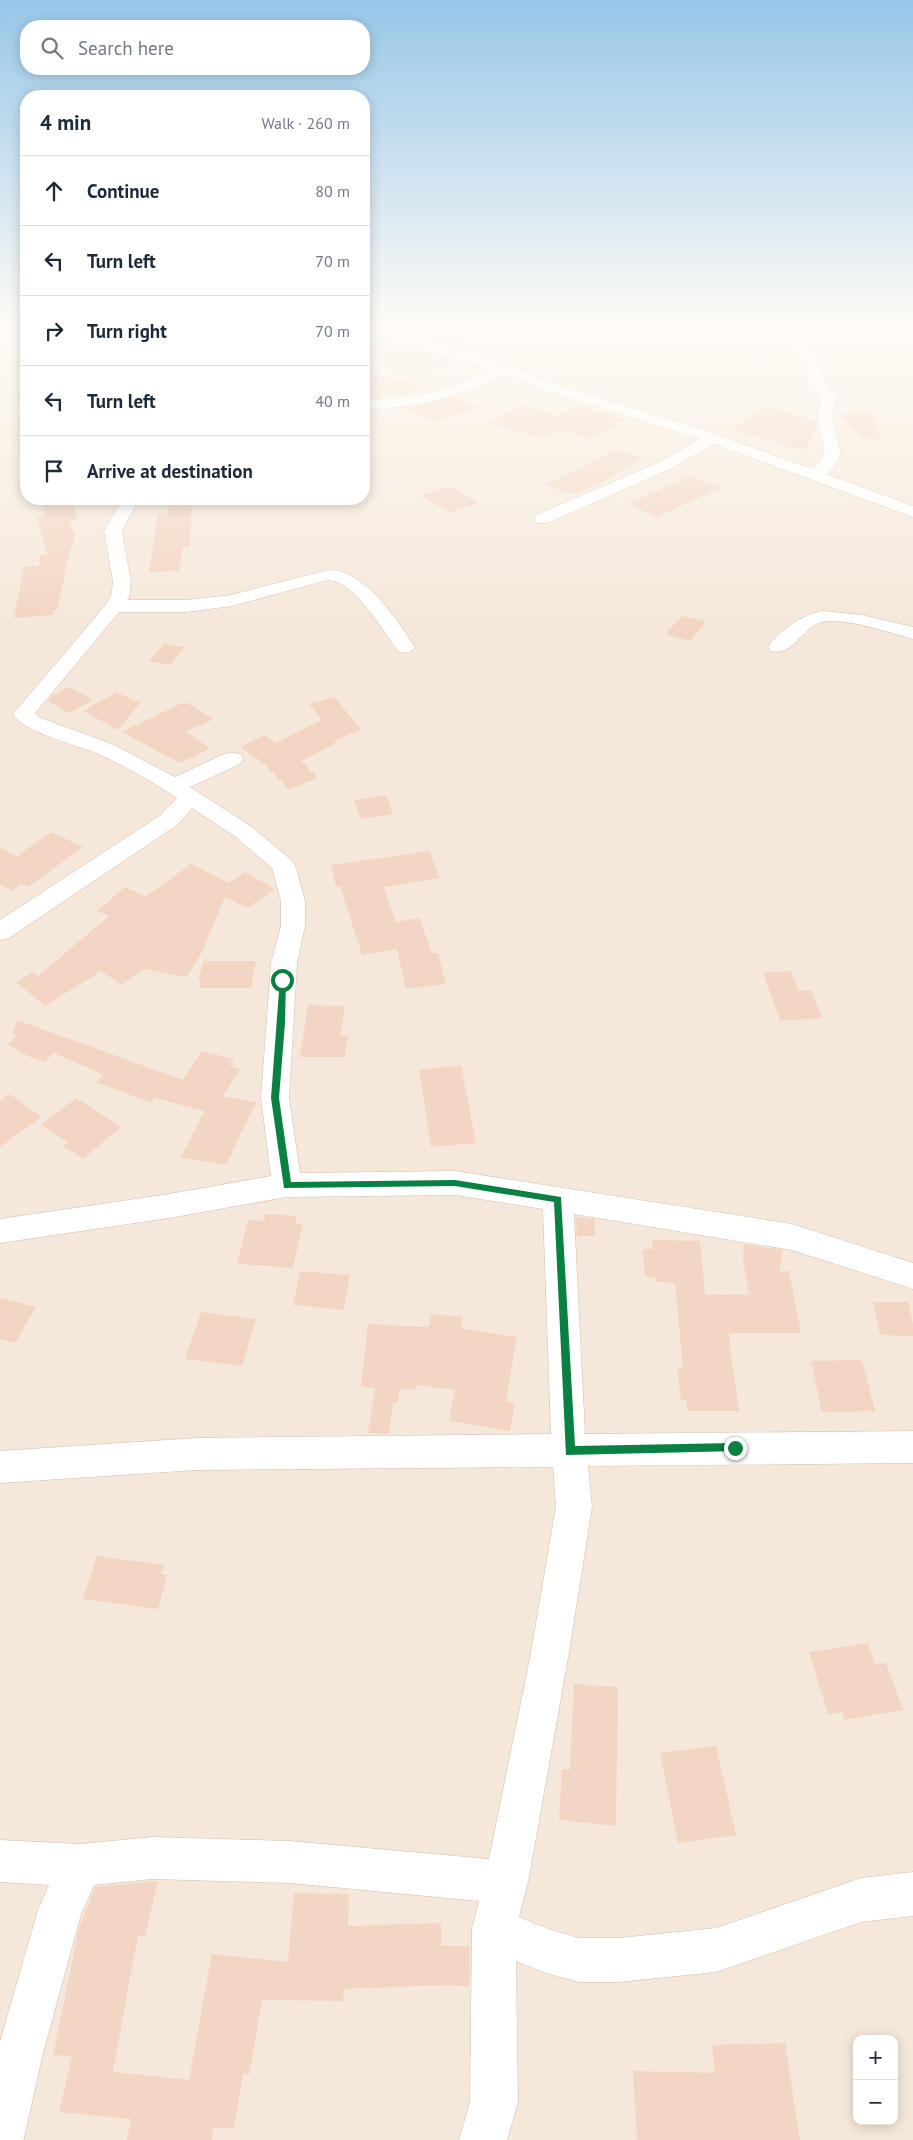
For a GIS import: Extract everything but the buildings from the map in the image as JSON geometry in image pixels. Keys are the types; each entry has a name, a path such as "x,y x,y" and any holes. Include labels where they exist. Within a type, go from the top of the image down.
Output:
{"street":[{"path":"671,425 713,438 913,512"},
{"path":"813,476 830,462 833,453 826,425"},
{"path":"542,519 664,466 713,438"},
{"path":"127,505 113,531 122,582 120,596 114,606 23,714 31,721 104,749 160,777 244,832 268,850 283,865 293,901 293,926 284,963 275,1098 287,1185"},
{"path":"114,606 187,606 232,600 328,575 336,575 345,577 360,589 405,648"},
{"path":"778,647 814,618 823,616 840,617 913,633"},
{"path":"0,932 169,820 181,791 232,759"},
{"path":"0,907 25,915"},
{"path":"5,1227 169,1206 287,1185 455,1183 792,1237 913,1276"},
{"path":"483,2140 494,2102 494,1928 506,1882 549,1658 574,1507 558,1200"},
{"path":"0,1467 197,1454 913,1447"},
{"path":"0,1861 81,1866 152,1858 290,1862 506,1882"},
{"path":"0,2138 19,2058 60,1910 81,1866"},
{"path":"494,1928 546,1951 579,1960 619,1960 716,1950 861,1900 913,1894"}],"shaded area":[{"path":"0,425 20,425 20,505 370,505 370,425 913,425 913,2140 0,2140"}],"route":[{"path":"282,980 281,1023 275,1098 287,1185 455,1183 558,1200 570,1451 735,1448"}]}
